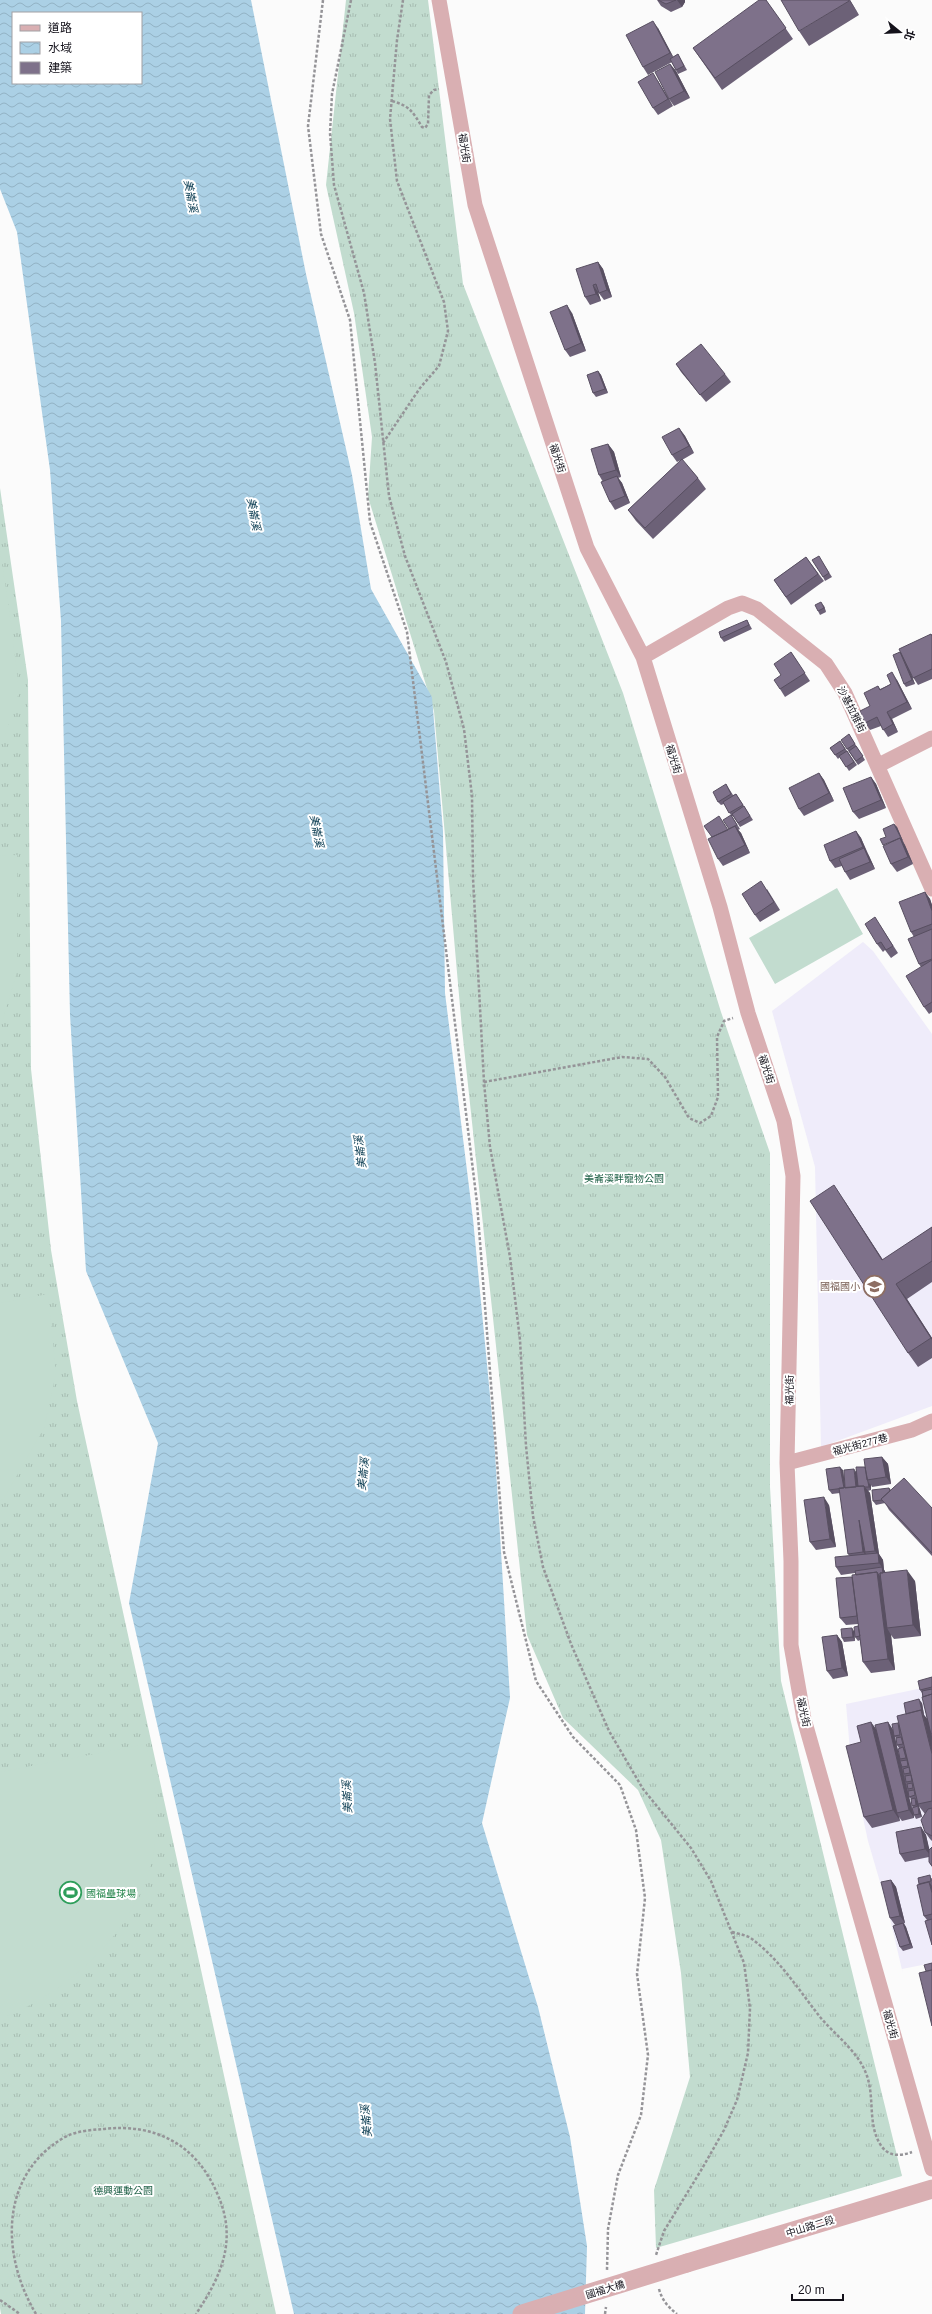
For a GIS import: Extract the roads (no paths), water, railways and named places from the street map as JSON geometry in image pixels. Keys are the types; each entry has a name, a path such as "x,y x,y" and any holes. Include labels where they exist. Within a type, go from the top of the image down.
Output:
{"street":[{"name":"福光街","path":"439,0 475,205 587,548 643,657 720,907 748,1013 784,1121 793,1176 787,1463 791,1561 791,1645 804,1719 932,2169"},
{"name":"沙基拉雅街","path":"643,657 728,608 742,603 757,609 826,664 845,693 879,765 932,889"},
{"path":"879,765 932,738"},
{"name":"福光街277巷","path":"787,1463 912,1430 932,1421"},
{"name":"中山路二段","path":"687,2263 932,2189"},
{"name":"國福大橋","path":"522,2314 687,2263"}],"water":[{"name":"美崙溪","path":"0,0 251,0 306,274 352,475 371,589 432,697 443,831 445,993 473,1219 494,1437 510,1698 482,1823 538,2007 570,2137 587,2246 585,2314 294,2314 129,1603 158,1443 86,1271 70,1015 61,621 50,470 17,232 0,189"}],"place":[{"name":"國福國小","path":"875,1286"},
{"name":"國福壘球場","path":"70,1893"}],"park label":[{"name":"美崙溪畔寵物公園","path":"624,1178"},
{"name":"德興運動公園","path":"123,2190"}]}
